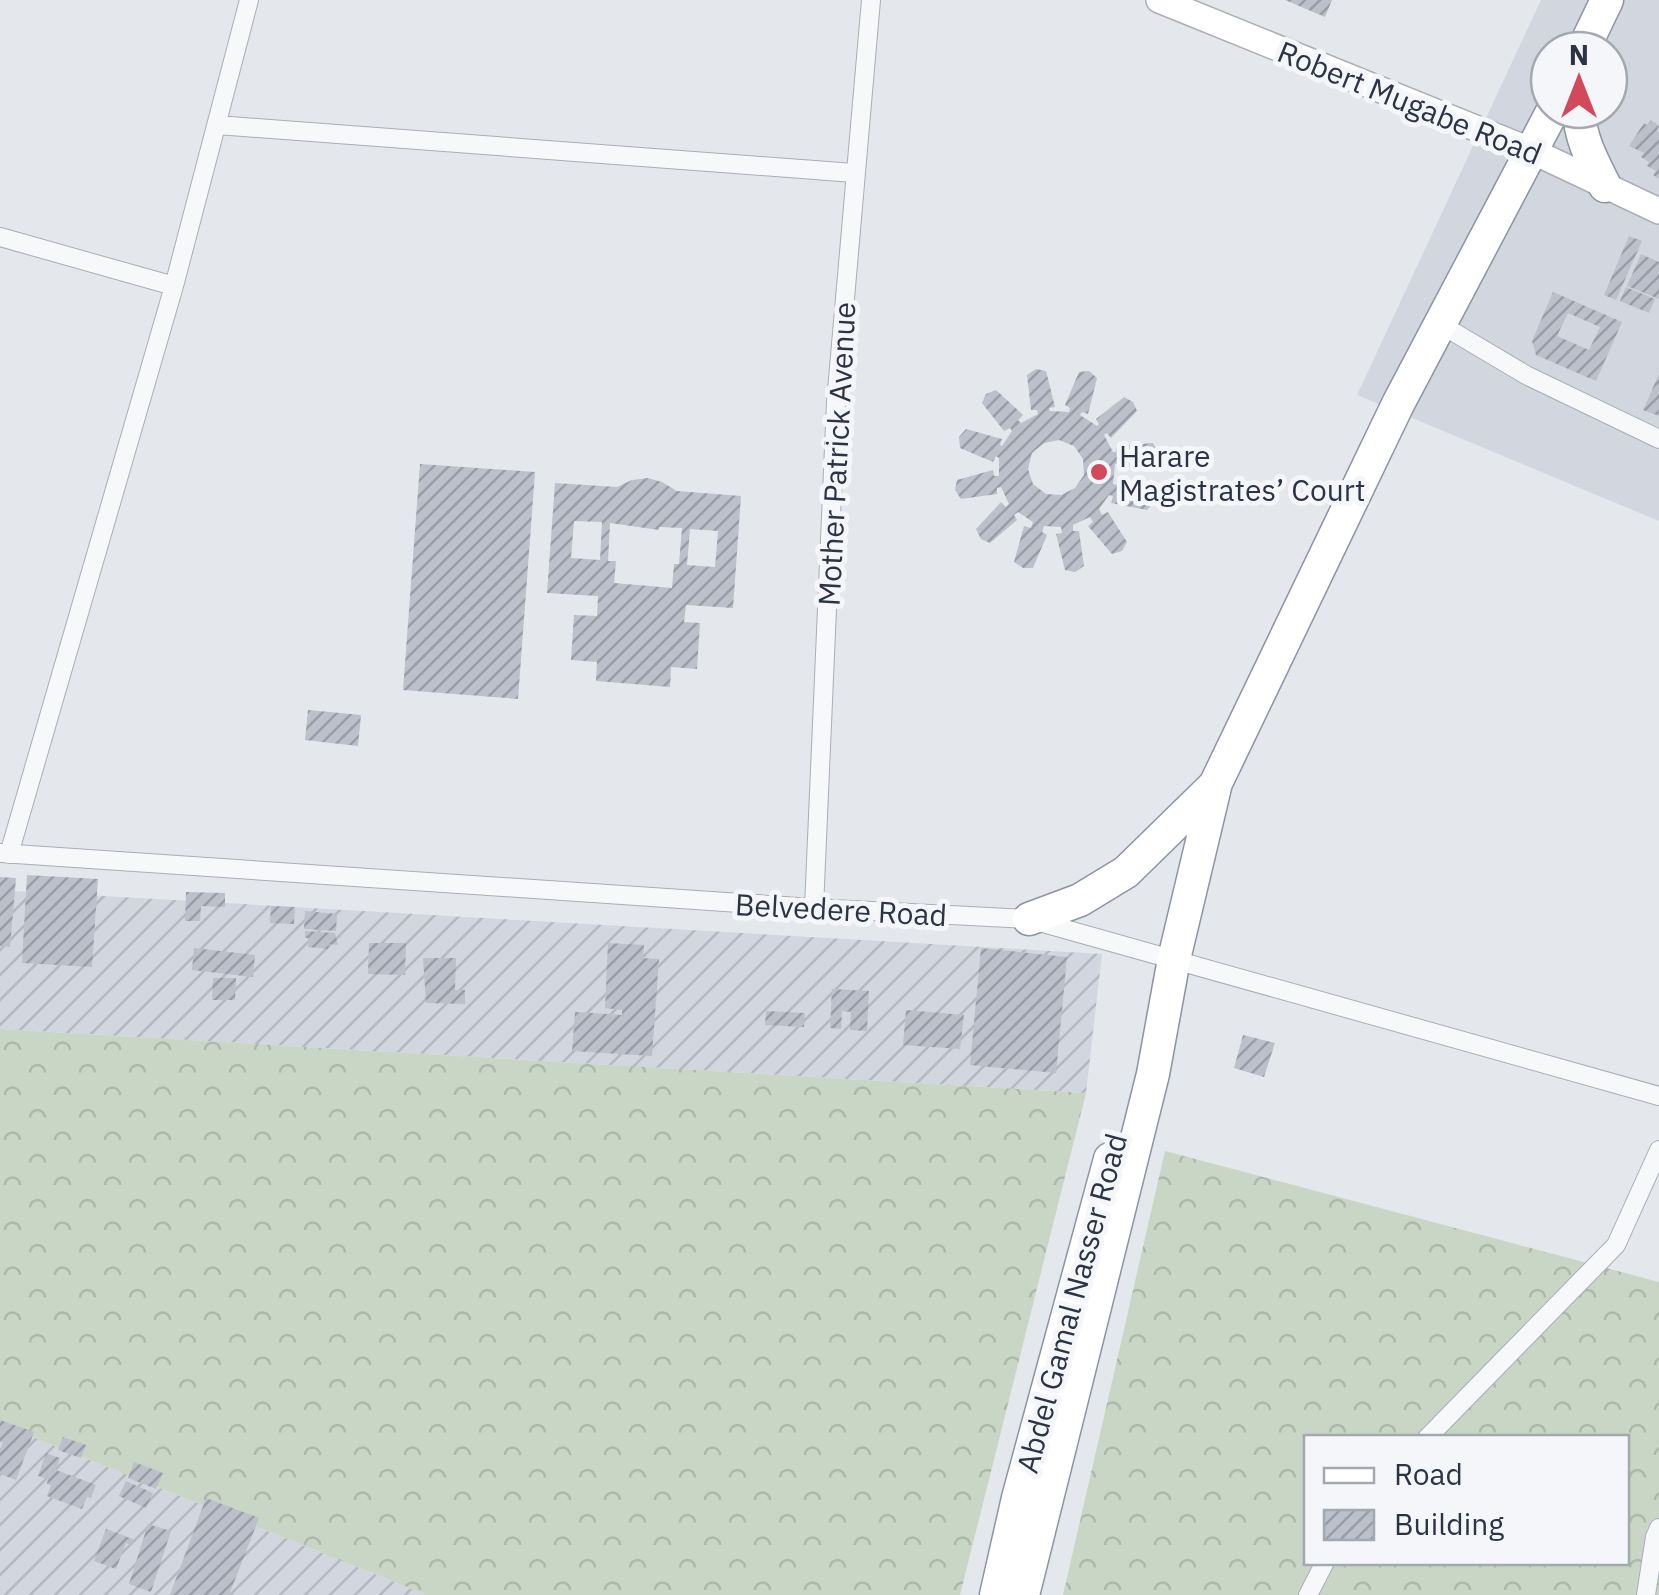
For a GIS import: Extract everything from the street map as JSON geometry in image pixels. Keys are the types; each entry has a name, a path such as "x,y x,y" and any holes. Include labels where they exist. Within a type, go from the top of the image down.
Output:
{"highway":[{"path":"1593,30 1607,0"},
{"name":"Abdel Gamal Nasser Road","path":"1023,1595 1153,1074 1174,958 1216,783 1366,470 1542,130"},
{"path":"1580,130 1605,186"},
{"path":"1030,918 1080,900 1126,872 1216,783"},
{"name":"Abdel Gamal Nasser Road","path":"996,1595 1092,1216 1136,1071 1162,1016"}],"main road":[{"name":"Robert Mugabe Road","path":"1159,0 1532,151 1659,211"}],"street":[{"path":"5,854 174,286 249,0"},
{"name":"Mother Patrick Avenue","path":"814,908 836,402 871,0"},
{"path":"217,125 854,173"},
{"path":"0,237 174,286"},
{"path":"1440,324 1526,375 1659,438"},
{"name":"Belvedere Road","path":"5,854 814,908 1030,918 1659,1096"},
{"path":"1430,1435 1616,1244 1659,1150"},
{"path":"1646,1595 1659,1528"},
{"path":"1308,1595 1323,1565"}],"shaded area":[{"path":"1541,0 1659,0 1659,521 1357,395"},
{"path":"0,890 1102,954 1086,1093 0,1029"},
{"path":"0,1424 427,1595 0,1595"}],"green space":[{"path":"0,1029 1086,1093 960,1595 427,1595 0,1424"},
{"path":"1165,1151 1659,1282 1659,1595 1063,1595"}],"building":[{"path":"1285,0 1332,0 1325,17"},
{"path":"1651,120 1659,126 1659,179 1653,175 1656,171 1647,166 1649,162 1641,157 1644,153 1629,146 1644,123 1647,125"},
{"path":"1629,236 1642,241 1616,300 1604,295"},
{"path":"1641,254 1659,262 1659,299 1627,286"},
{"path":"1626,287 1655,299 1649,313 1620,301"},
{"path":"1553,292 1622,322 1596,381 1536,355 1532,341","holes":["1568,313 1600,327 1589,350 1557,336"]},
{"name":"Harare Magistrates’ Court","path":"1036,369 1046,371 1055,407 1050,411 1069,412 1065,405 1079,372 1089,371 1097,378 1088,414 1080,415 1097,426 1096,419 1124,397 1133,402 1137,411 1111,438 1107,433 1104,435 1113,452 1117,446 1153,443 1158,452 1155,462 1119,469 1115,464 1113,484 1119,480 1153,492 1154,502 1147,510 1111,503 1113,496 1109,495 1099,509 1102,515 1108,512 1127,542 1122,551 1112,554 1088,526 1093,522 1090,517 1073,525 1073,531 1079,531 1084,566 1075,572 1065,570 1056,534 1062,533 1061,527 1044,526 1042,532 1047,535 1033,568 1023,568 1014,562 1024,526 1031,528 1033,522 1018,512 1014,515 1017,520 990,543 981,539 976,529 1001,502 1006,507 1009,504 1001,487 997,494 961,499 955,490 957,480 993,470 994,476 999,476 999,458 996,456 993,462 960,448 959,437 966,429 1002,439 1002,446 1012,431 1004,431 982,403 986,394 996,390 1023,415 1018,420 1021,423 1038,414 1031,410 1027,375","holes":["1059,440 1074,446 1083,459 1084,475 1075,488 1061,495 1046,494 1033,484 1028,469 1032,453 1044,443"]},
{"path":"1659,374 1659,416 1643,410"},
{"path":"420,464 535,472 518,699 403,690"},
{"path":"648,478 677,491 741,496 733,608 686,605 684,622 700,623 697,669 671,667 670,687 596,681 597,662 571,660 574,615 597,616 598,596 547,593 555,483 617,487","holes":["574,521 602,522 600,560 571,558","610,523 659,530 682,528 672,588 614,583 616,561 608,561","690,529 718,531 715,567 687,565"]},
{"path":"308,710 361,715 358,746 305,740"},
{"path":"27,875 98,879 92,967 22,963"},
{"path":"0,877 16,878 10,947 0,946"},
{"path":"186,892 225,893 225,907 201,906 200,921 185,921"},
{"path":"271,906 295,907 294,924 270,923"},
{"path":"305,911 337,914 336,931 304,929"},
{"path":"305,931 335,933 338,945 329,944 328,949 308,947"},
{"path":"369,943 406,943 405,975 368,974"},
{"path":"608,943 644,945 643,958 659,959 652,1056 572,1051 575,1012 622,1015 622,1010 605,1008"},
{"path":"194,948 255,955 253,977 192,970"},
{"path":"981,948 1067,957 1056,1073 970,1065"},
{"path":"423,958 456,958 455,990 465,990 465,1004 426,1003"},
{"path":"213,978 236,978 235,1000 212,1000"},
{"path":"832,989 869,991 867,1031 850,1030 851,1012 842,1011 841,1029 830,1028"},
{"path":"906,1010 964,1015 960,1049 903,1045"},
{"path":"766,1011 805,1013 804,1027 765,1025"},
{"path":"1243,1035 1275,1043 1264,1077 1234,1068"},
{"path":"0,1420 34,1432 16,1480 0,1474"},
{"path":"63,1437 86,1445 81,1458 58,1450"},
{"path":"46,1453 60,1458 56,1470 96,1485 82,1509 47,1496 51,1485 47,1484 48,1479 38,1476"},
{"path":"134,1462 163,1473 156,1489 128,1478"},
{"path":"126,1481 153,1493 146,1508 119,1496"},
{"path":"206,1498 259,1518 229,1595 170,1595"},
{"path":"148,1524 171,1531 151,1592 129,1584"},
{"path":"106,1529 133,1539 131,1545 126,1543 116,1569 94,1561"}],"place":[{"name":"Harare Magistrates’ Court","path":"1099,472"}]}
